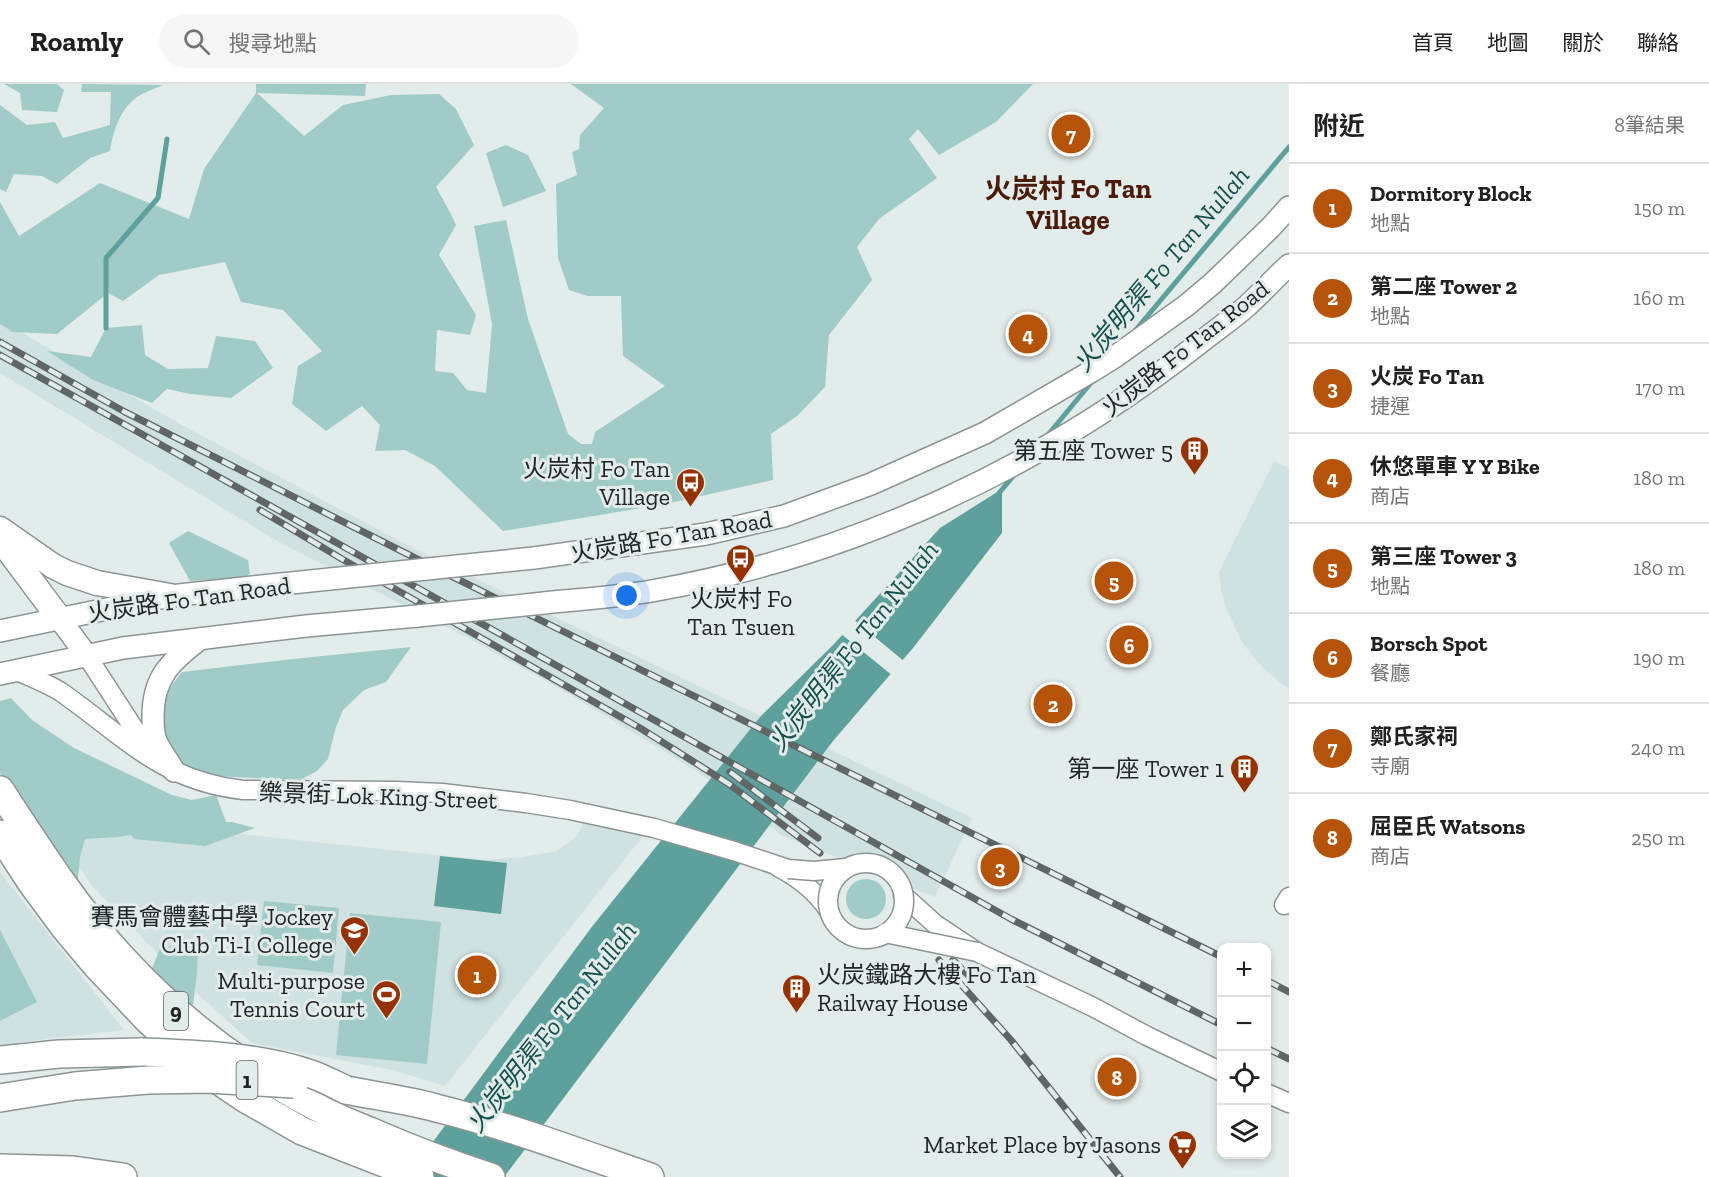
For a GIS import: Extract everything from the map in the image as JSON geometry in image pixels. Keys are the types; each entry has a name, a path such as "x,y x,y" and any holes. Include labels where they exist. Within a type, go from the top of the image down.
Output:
{"highway":[{"path":"0,529 53,566 67,573 97,583 170,596"},
{"path":"0,539 59,618"},
{"name":"9","path":"0,790 39,850 90,920 123,959 172,1008 225,1051 415,1167"},
{"name":"9","path":"0,834 31,882 97,966 148,1020 206,1072 246,1099 302,1131 415,1167 491,1177"},
{"path":"0,1060 58,1054 142,1052 200,1055 260,1062 311,1074 346,1090"},
{"name":"1","path":"0,1098 75,1086 207,1078 278,1082 346,1090 434,1107 539,1138 650,1177"},
{"path":"0,1168 73,1170 123,1177"}],"main road":[{"name":"火炭路 Fo Tan Road","path":"0,631 170,596 534,558 706,534 784,516 872,484 986,433 1116,356 1214,283 1289,207"},
{"name":"火炭路 Fo Tan Road","path":"8,672 123,648 306,626 628,594 689,584 768,564 840,541 968,489 1082,426 1150,380 1247,305 1289,265"},
{"path":"59,618 87,656"},
{"path":"165,767 153,726 153,705 157,687 165,671 176,658 200,639"}],"street":[{"path":"87,656 165,767"},
{"name":"樂景街 Lok King Street","path":"8,672 59,691 114,734 165,767 222,788 442,793 526,803 654,828 734,851 778,867 799,871 846,868"},
{"path":"857,863 870,863 882,866 892,873 903,895 900,917 894,927 872,938 860,938 852,936 835,922 829,911 828,898 831,886 846,868 857,863"},
{"name":"樂景街 Lok King Street","path":"778,867 797,878 815,893 829,911"},
{"path":"903,895 935,924 977,952 1093,1007 1217,1070"},
{"path":"885,933 977,952"},
{"path":"1271,1095 1289,1103"}],"shaded area":[{"path":"4,84 57,84 64,90 57,112 22,110 20,93"},
{"path":"82,84 163,85 137,97 126,108 115,129 110,151 90,158 57,184 42,176 14,174 6,192 0,189 0,105 27,125 55,122 63,138 110,125 111,92 81,92"},
{"path":"256,84 366,84 365,96 257,93 304,136 343,105 391,95 439,94 456,109 474,145 436,187 456,225 439,255 476,315 470,335 437,330 435,371 453,373 467,390 486,393 492,324 474,226 506,220 528,319 568,434 581,444 592,444 595,432 665,386 623,356 621,296 588,296 569,290 558,258 556,184 577,175 572,152 579,149 580,135 604,108 571,84 1033,84 996,122 939,155 918,129 909,139 937,178 879,219 857,247 872,280 829,335 825,387 797,416 771,434 773,480 666,504 503,531 435,466 405,450 375,451 380,425 362,406 326,431 292,404 298,366 322,351 283,310 241,302 225,262 159,275 123,301 108,293 57,334 13,332 0,324 0,202 19,236 100,183 189,219 204,169 256,93"},
{"path":"506,145 528,155 546,191 503,207 486,153"},
{"path":"0,320 182,425 415,549 972,818 935,897 781,835 729,793 664,751 548,682 468,638 277,541 0,373"},
{"path":"142,325 145,355 168,369 208,368 216,336 255,341 273,368 231,398 167,389 152,403 93,380 47,351 91,357 106,328"},
{"path":"1274,461 1289,468 1289,689 1267,672 1242,642 1226,608 1219,572"},
{"path":"188,531 248,560 250,574 241,578 190,581 169,543"},
{"path":"411,647 386,682 364,690 343,710 328,759 317,771 300,780 213,776 182,767 164,732 165,694 182,672"},
{"path":"11,698 32,720 74,748 172,795 192,800 216,795 226,822 255,828 205,846 134,839 131,835 85,839 80,857 77,888 0,773 0,701"},
{"name":"賽馬會體藝中學 Jockey Club Ti-I College","path":"592,807 643,836 445,1086 392,1070 252,1043 190,987 91,885 60,838 148,831 221,832 484,860 557,851 577,836"},
{"path":"0,872 124,1030 21,1042 0,1049"},
{"path":"866,879 880,885 886,899 880,913 866,919 852,913 846,899 852,885"},
{"path":"264,901 339,908 333,973 257,965"},
{"name":"Multi-purpose Tennis Court","path":"350,913 441,922 427,1064 336,1055"},
{"path":"0,930 37,1002 0,1021"},
{"path":"186,943 198,947 192,1013 150,973 160,949"}],"water":[{"path":"1002,489 1002,533 913,648 833,741 504,1177 407,1177 591,928 760,717 834,644 940,528"},
{"path":"440,856 507,863 501,914 434,906"}],"pier":[{"path":"853,619 905,662 893,676 840,633"}],"waterway":[{"path":"106,328 106,258 158,198 167,139"},
{"name":"火炭明渠 Fo Tan Nullah","path":"1134,332 1289,147"},
{"name":"火炭明渠 Fo Tan Nullah","path":"1047,436 1095,378"},
{"name":"火炭明渠 Fo Tan Nullah","path":"999,493 1016,473"}],"railway":[{"path":"0,342 125,412 445,573 1217,955"},
{"path":"0,355 1011,919 1217,1022"},
{"path":"260,510 640,728 729,784 820,853"},
{"path":"730,772 818,838"},
{"path":"939,960 1011,1040 1120,1177"},
{"path":"953,960 970,977"},
{"path":"1271,983 1289,992"},
{"path":"1271,1050 1289,1059"}],"place":[{"name":"鄭氏家祠","path":"1071,134"},
{"name":"休悠單車 Y Y Bike","path":"1028,334"},
{"name":"第五座 Tower 5","path":"1194,476"},
{"name":"火炭村 Fo Tan Village","path":"691,508"},
{"name":"第三座 Tower 3","path":"1114,581"},
{"name":"火炭村 Fo Tan Tsuen","path":"741,584"},
{"name":"Borsch Spot","path":"1129,645"},
{"name":"第二座 Tower 2","path":"1053,704"},
{"name":"第一座 Tower 1","path":"1245,794"},
{"name":"火炭 Fo Tan","path":"1000,867"},
{"name":"賽馬會體藝中學 Jockey Club Ti-I College","path":"354,956"},
{"name":"Dormitory Block","path":"477,975"},
{"name":"火炭鐵路大樓 Fo Tan Railway House","path":"796,1014"},
{"name":"Multi-purpose Tennis Court","path":"386,1020"},
{"name":"屈臣氏 Watsons","path":"1117,1077"},
{"name":"Market Place by Jasons","path":"1182,1170"}],"district":[{"name":"火炭村 Fo Tan Village","path":"1068,204"}]}
